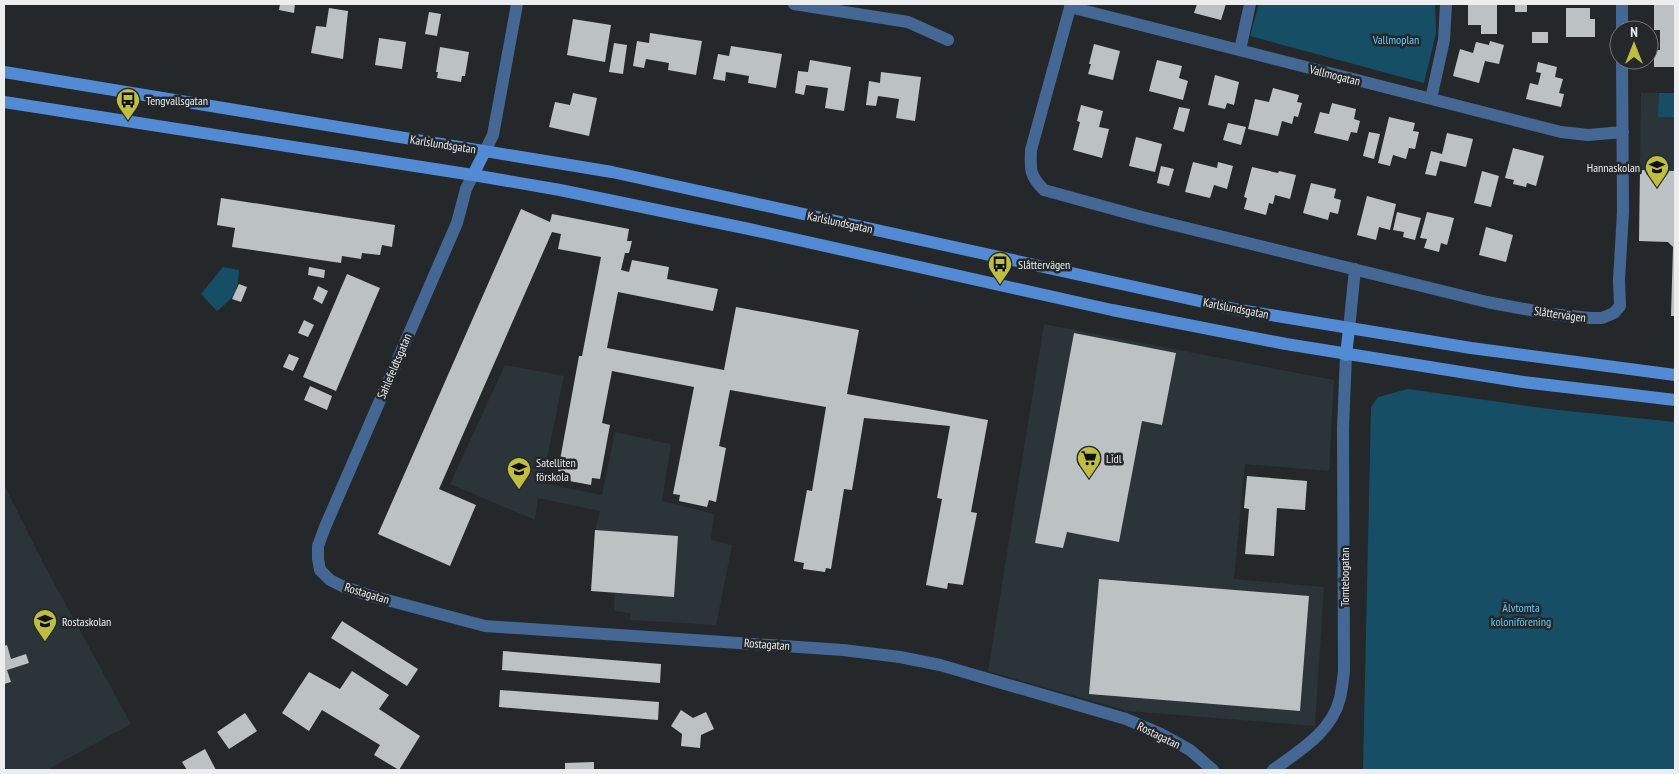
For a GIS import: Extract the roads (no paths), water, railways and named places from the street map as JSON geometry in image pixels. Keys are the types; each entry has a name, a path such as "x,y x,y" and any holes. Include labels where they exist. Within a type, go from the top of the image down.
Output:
{"main road":[{"name":"Karlslundsgatan","path":"4,72 612,172 1240,310 1490,351 1675,375"},
{"name":"Karlslundsgatan","path":"4,102 473,175 588,196 749,229 1112,310 1346,355 1523,382 1675,400"},
{"path":"473,175 485,151"},
{"path":"1346,355 1349,328"}],"street":[{"path":"485,151 493,135 518,4"},
{"path":"794,4 908,22 948,40"},
{"path":"1240,50 1250,4"},
{"path":"1431,99 1444,40 1446,4"},
{"path":"1622,4 1622,20"},
{"name":"Vallmogatan","path":"1071,5 1561,132 1588,135 1623,132"},
{"name":"Slåttervägen","path":"1071,5 1031,150 1030,167 1034,180 1044,190 1487,302 1551,314 1602,318 1614,313 1620,306 1619,280 1623,212 1622,70"},
{"name":"Sahlefeldtsgatan","path":"318,558 318,546 325,527 456,223 466,189 473,175"},
{"path":"1349,328 1355,269"},
{"name":"Tomtebogatan","path":"1272,770 1315,738 1334,715 1340,698 1344,671 1343,428 1346,355"},
{"name":"Rostagatan","path":"318,558 320,570 330,580 342,586 368,595 485,626 843,650 900,657 940,665 1126,719 1162,734 1190,750 1213,770"}],"place":[{"name":"Tengvallsgatan","path":"128,121"},
{"name":"Hannaskolan","path":"1657,188"},
{"name":"Slåttervägen","path":"1000,285"},
{"name":"Lidl","path":"1089,479"},
{"name":"Satelliten förskola","path":"519,490"},
{"name":"Rostaskolan","path":"45,642"}],"park label":[{"name":"Vallmoplan","path":"1396,39"},
{"name":"Älvtomta koloniförening","path":"1521,614"}]}
